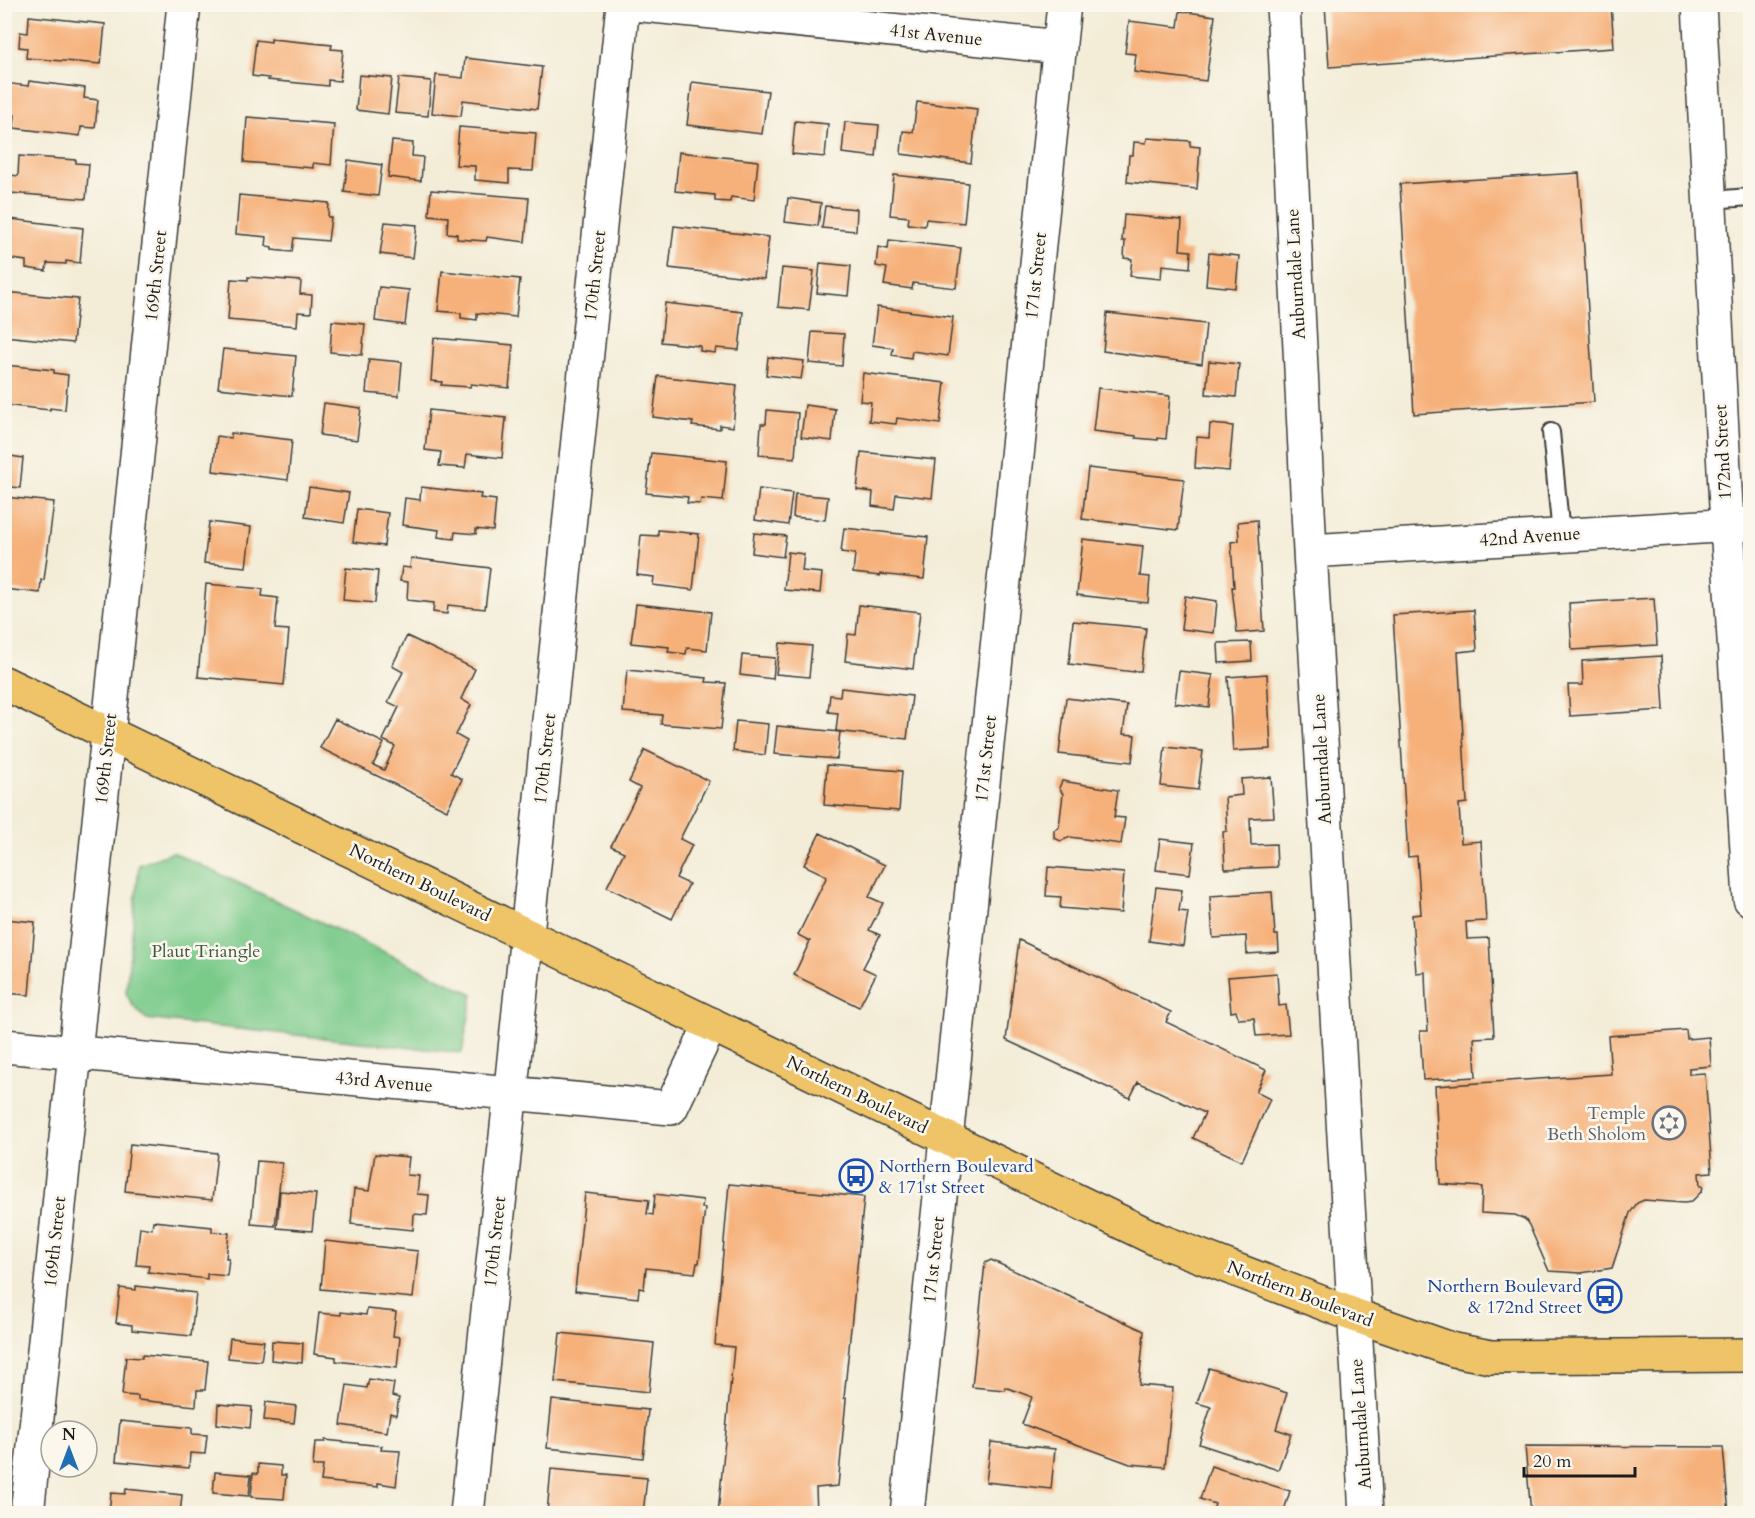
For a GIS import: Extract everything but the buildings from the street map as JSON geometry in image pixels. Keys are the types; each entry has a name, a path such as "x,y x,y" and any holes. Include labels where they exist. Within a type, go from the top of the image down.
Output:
{"main road":[{"name":"Northern Boulevard","path":"4,683 1158,1240 1354,1316 1454,1350 1491,1357 1750,1355"}],"street":[{"name":"169th Street","path":"27,1514 184,4"},
{"name":"170th Street","path":"467,1514 623,4"},
{"name":"41st Avenue","path":"633,4 1060,47"},
{"name":"171st Street","path":"907,1514 1064,4"},
{"name":"Auburndale Lane","path":"1283,4 1310,551 1366,1514"},
{"name":"172nd Street","path":"1699,4 1710,200 1739,525 1750,882"},
{"name":"42nd Avenue","path":"1310,551 1739,525"},
{"name":"43rd Avenue","path":"4,1046 671,1108 711,1024"}],"lane":[{"path":"1710,200 1750,197"},
{"path":"1551,432 1561,535"}],"green space":[{"name":"Plaut Triangle","path":"173,852 473,994 462,1053 146,1019 133,1006 126,993 139,865"}],"place":[{"name":"Temple Beth Sholom","path":"1669,1123"},
{"name":"Northern Boulevard & 171st Street","path":"856,1176"},
{"name":"Northern Boulevard & 172nd Street","path":"1605,1296"}]}
